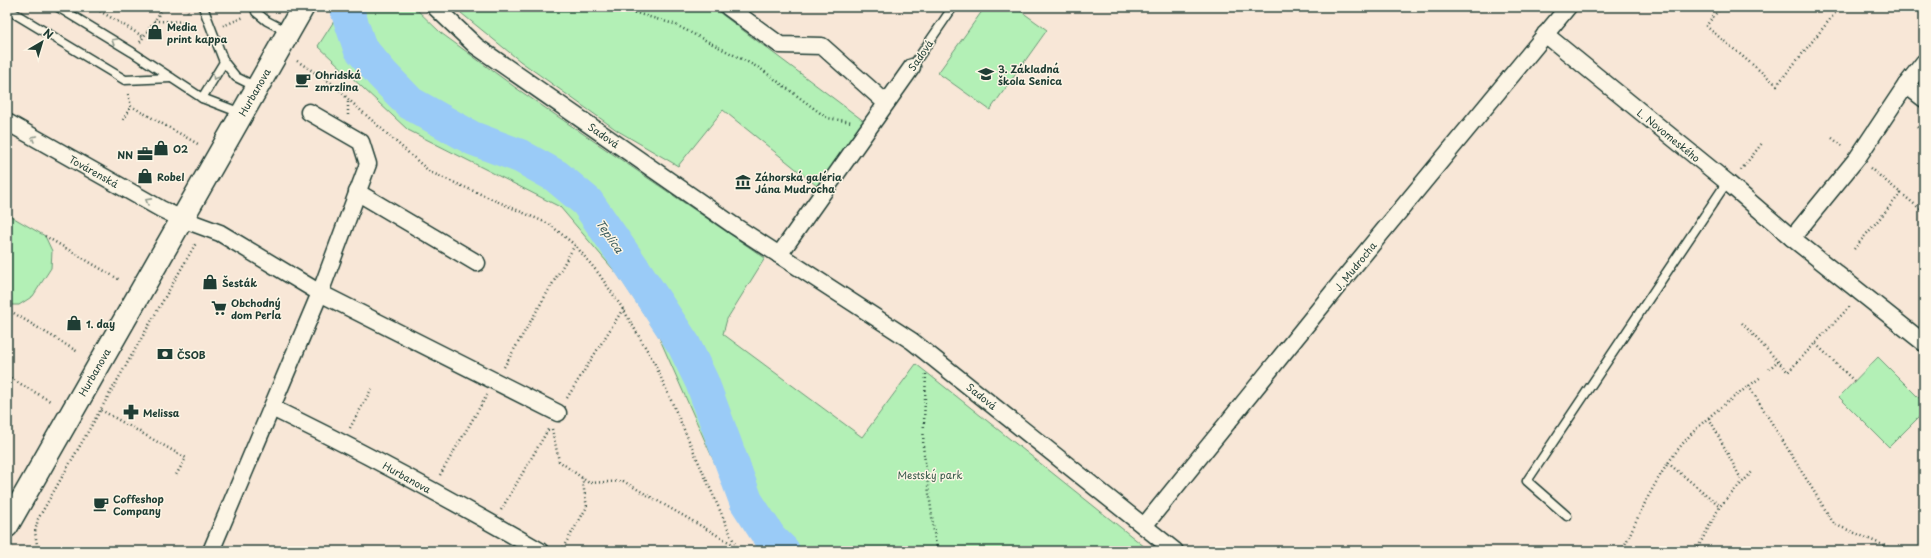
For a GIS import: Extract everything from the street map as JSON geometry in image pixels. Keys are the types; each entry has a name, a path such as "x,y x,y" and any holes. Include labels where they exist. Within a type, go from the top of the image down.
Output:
{"main road":[{"name":"Hurbanova","path":"7,526 97,365 303,7"}],"street":[{"name":"Sadová","path":"435,7 476,46 779,255 912,341 1175,551"},
{"path":"728,7 780,45 822,46 886,103"},
{"name":"J. Mudrocha","path":"1144,526 1336,288 1568,7"},
{"name":"L. Novomeského","path":"1545,34 1727,182 1792,238 1924,343"},
{"path":"1792,238 1858,157 1906,85 1924,62"},
{"name":"Sadová","path":"779,255 912,67"},
{"path":"1906,85 1924,99"},
{"path":"211,551 320,293 368,164 361,142 309,112"},
{"name":"Továrenská","path":"7,122 161,209 182,219"},
{"path":"357,192 477,263"},
{"path":"182,219 220,233 320,293 554,419"},
{"name":"Hurbanova","path":"272,408 342,442 493,523 540,551"}],"lane":[{"path":"58,7 202,98 221,104 242,114"},
{"path":"203,7 224,62 236,77 257,88"},
{"name":"Sadová","path":"912,67 953,7"},
{"path":"7,9 125,80 171,78"},
{"path":"255,9 267,21 289,32"},
{"path":"202,98 224,62"},
{"path":"1567,516 1527,481 1727,182"}],"path":[{"path":"93,7 144,37"},
{"path":"615,7 674,24 761,69 827,118 856,122"},
{"path":"825,7 829,10"},
{"path":"1721,7 1706,26 1777,85 1840,7"},
{"path":"154,21 223,26 255,9"},
{"path":"296,61 336,86 348,99 430,172 548,224 575,245 603,280 623,309 654,362 738,551"},
{"path":"123,120 131,106"},
{"path":"1917,127 1924,133"},
{"path":"1832,138 1858,157 1924,212"},
{"path":"1727,182 1736,176 1763,142"},
{"path":"1854,249 1901,193"},
{"path":"45,236 120,280"},
{"path":"38,551 34,532 38,520 200,237"},
{"path":"1742,323 1788,372 1816,344 1862,293"},
{"path":"7,309 78,352"},
{"path":"1816,344 1854,382"},
{"path":"1769,369 1778,361"},
{"path":"926,374 923,446 935,540 938,551"},
{"path":"7,376 50,401"},
{"path":"1622,551 1659,477 1681,446 1709,418 1761,377"},
{"path":"1750,386 1834,524 1897,551"},
{"path":"342,442 372,388"},
{"path":"101,410 186,458 176,475"},
{"path":"1709,418 1742,481"},
{"path":"554,419 559,462 589,483 623,481 735,546"},
{"path":"1668,464 1720,506"},
{"path":"1696,551 1720,506 1753,471"},
{"path":"562,551 587,507 582,478"},
{"path":"1135,551 1140,544"}],"green space":[{"name":"Mestský park","path":"343,7 414,7 441,33 516,88 765,258 727,319 723,334 862,437 916,364 1150,551 759,551 732,502 658,335 618,275 560,207 408,130 318,46"},
{"path":"456,7 712,7 865,122 822,190 723,110 678,166 618,131 520,61 461,13"},
{"path":"985,7 1015,7 1047,30 990,110 938,73"},
{"path":"7,214 45,236 52,251 51,268 33,296 19,305 7,305"},
{"path":"1878,357 1924,403 1924,412 1889,447 1839,397"}],"waterway":[{"name":"Teplica","path":"346,7 360,48 382,74 410,103 472,138 520,156 556,176 587,202 684,345 702,382 746,501 770,538 783,551"}],"place":[{"name":"Media print kappa","path":"155,32"},
{"name":"3. Základná škola Senica","path":"986,74"},
{"name":"Ohridská zmrzlina","path":"303,80"},
{"name":"O2","path":"161,148"},
{"name":"NN","path":"145,154"},
{"name":"Robel","path":"145,176"},
{"name":"Záhorská galéria Jána Mudrocha","path":"743,182"},
{"name":"Šesták","path":"210,282"},
{"name":"Obchodný dom Perla","path":"219,308"},
{"name":"1. day","path":"74,323"},
{"name":"ČSOB","path":"165,354"},
{"name":"Melissa","path":"131,412"},
{"name":"Coffeshop Company","path":"101,504"}]}
